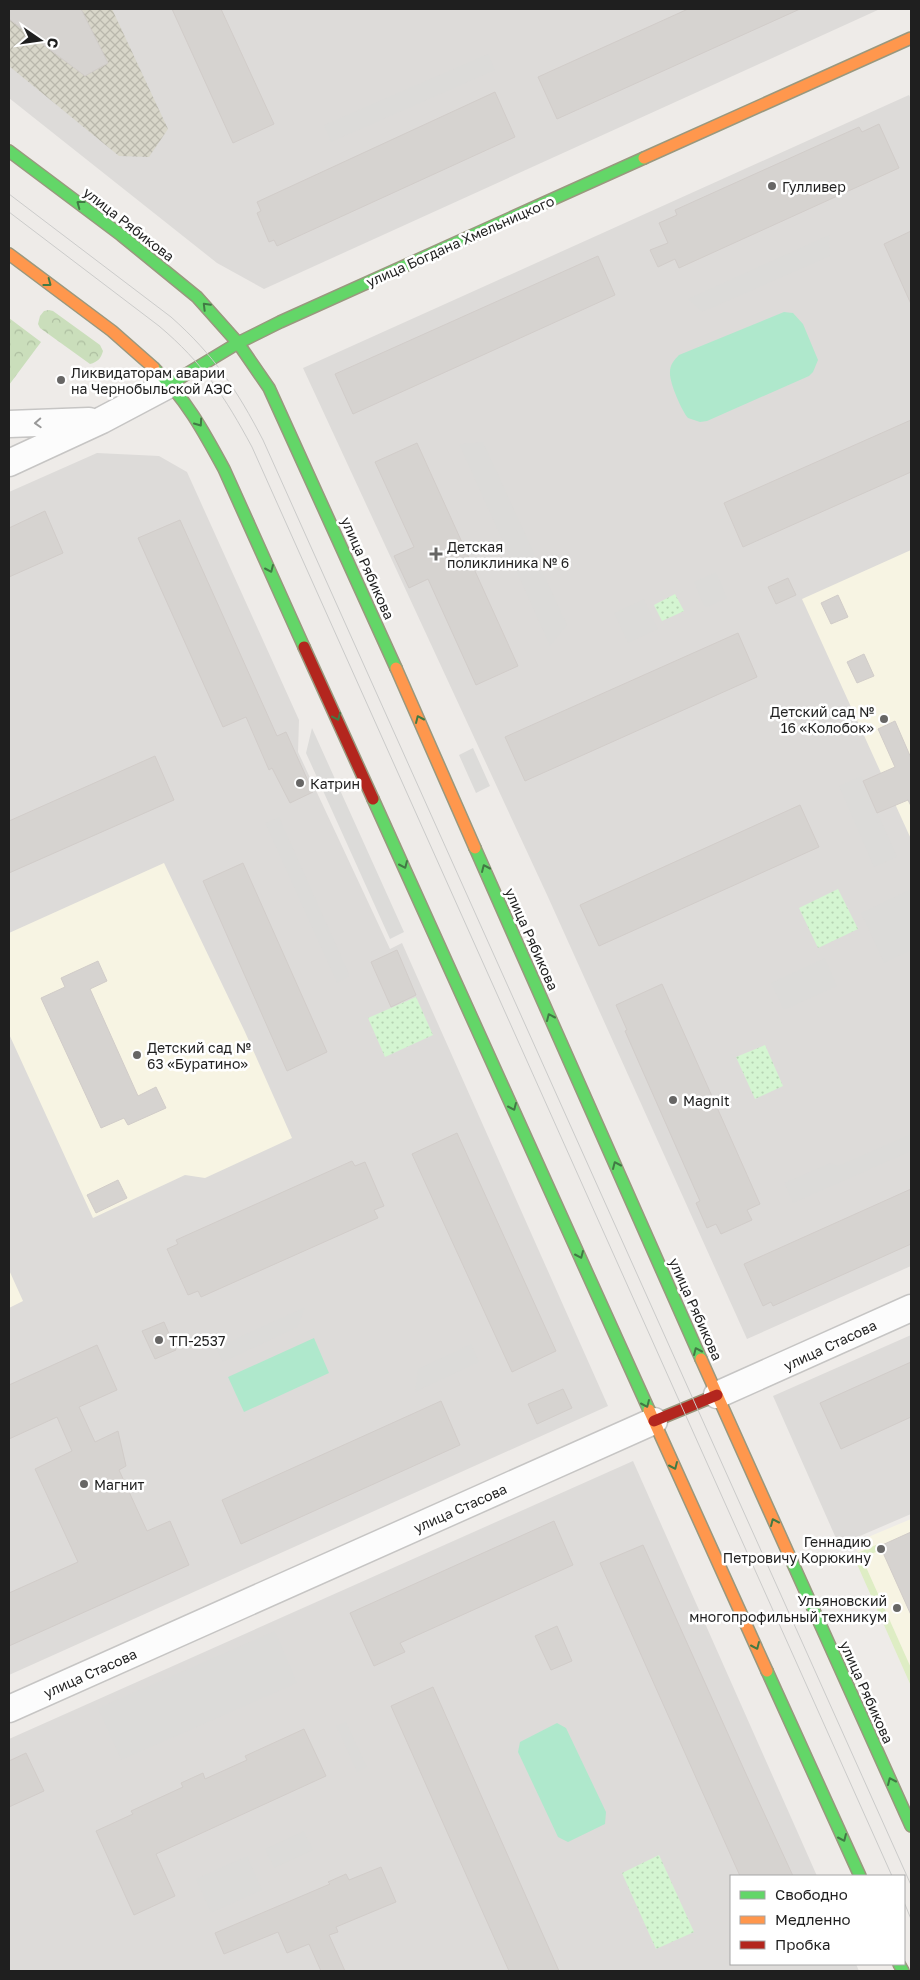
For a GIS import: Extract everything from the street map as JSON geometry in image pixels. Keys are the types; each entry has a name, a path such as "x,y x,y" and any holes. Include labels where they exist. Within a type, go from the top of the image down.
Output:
{"main road":[{"name":"улица Богдана Хмельницкого","path":"170,384 238,342 280,322 911,38"},
{"name":"улица Рябикова","path":"9,151 121,236 197,297 238,342 269,388 309,472 717,1395 911,1826"},
{"path":"9,254 132,347 170,384 202,427 224,469 860,1875"},
{"name":"улица Стасова","path":"654,1421 717,1395"}],"street":[{"name":"улица Богдана Хмельницкого","path":"9,424 102,420 170,384"},
{"path":"9,462 102,420"},
{"name":"улица Стасова","path":"717,1395 911,1308"},
{"name":"улица Стасова","path":"9,1709 654,1421"}],"shaded area":[{"path":"9,9 880,9 264,289 217,263 9,98"},
{"path":"9,9 112,9 168,129 149,157 119,156 9,66"},
{"path":"488,54 495,70 331,142 324,125"},
{"path":"909,95 911,99 911,1266 747,1339 548,897 303,368"},
{"path":"829,235 830,256 702,312 688,299"},
{"path":"483,442 567,625 550,646 459,444"},
{"path":"97,453 159,456 187,472 299,720 298,752 390,949 402,943 608,1406 9,1675 9,492"},
{"name":"Детский сад № 16 «Колобок»","path":"911,550 911,839 802,599"},
{"path":"716,572 727,598 705,608 694,582"},
{"path":"644,599 658,629 628,643 614,613"},
{"path":"312,728 404,932 390,939 306,753"},
{"path":"473,748 490,786 476,793 459,755"},
{"path":"861,776 897,857 874,867 839,786"},
{"path":"279,817 350,976 337,983 265,823"},
{"name":"Детский сад № 63 «Буратино»","path":"164,863 245,1032 292,1138 205,1178 185,1175 93,1218 9,1034 9,933"},
{"path":"911,889 911,950 884,963 861,913"},
{"path":"825,958 837,986 784,1010 771,983"},
{"path":"911,1134 911,1151 793,1203 784,1183 830,1163 838,1166"},
{"path":"9,1270 23,1301 9,1308"},
{"path":"305,1307 298,1327 223,1362 216,1348"},
{"path":"911,1335 911,1514 839,1545 773,1396"},
{"path":"471,1344 479,1362 415,1392 418,1369"},
{"path":"633,1461 817,1875 730,1875 730,1965 856,1965 859,1971 9,1971 9,1739"},
{"name":"Ульяновский многопрофильный техникум","path":"911,1519 911,1672 854,1543"},
{"path":"275,1631 297,1683 121,1760 98,1708"},
{"path":"346,1722 367,1767 357,1772 336,1726"},
{"path":"304,1831 313,1850 274,1868 265,1849"},
{"path":"247,1856 262,1890 211,1913 196,1879"}],"green space":[{"path":"49,310 100,345 103,351 99,359 90,364 40,328 38,324 40,316 44,311"},
{"path":"784,312 793,313 803,324 818,360 813,372 809,376 707,421 700,422 688,418 676,396 670,377 671,367 677,357"},
{"path":"9,318 41,342 9,385"},
{"path":"675,594 684,611 662,621 654,605"},
{"path":"838,889 858,929 818,948 799,908"},
{"path":"416,997 433,1035 385,1057 368,1018"},
{"path":"765,1045 783,1086 755,1099 736,1057"},
{"path":"314,1338 329,1373 244,1412 228,1377"},
{"path":"876,1545 878,1551 862,1558 911,1668 911,1686 853,1555"},
{"path":"557,1723 566,1728 606,1812 605,1824 568,1842 558,1837 518,1752 520,1742"},
{"path":"659,1855 694,1932 656,1949 622,1873"}],"building":[{"path":"9,9 81,9 108,63 85,76 9,19"},
{"path":"172,9 221,9 274,124 233,143"},
{"path":"688,9 800,9 557,119 538,77"},
{"path":"495,92 515,137 277,246 274,240 269,242 257,213 261,211 257,202"},
{"path":"879,124 899,168 679,268 675,259 658,267 650,250 668,243 659,223 677,215 675,210 859,127 862,132"},
{"path":"911,231 911,304 884,244"},
{"path":"598,256 615,295 353,414 335,374"},
{"path":"911,420 911,472 743,547 724,503"},
{"path":"417,443 518,666 476,685 428,579 409,588 394,556 414,547 375,462"},
{"path":"45,511 63,553 9,577 9,528"},
{"path":"180,520 277,736 286,732 313,792 290,803 272,768 269,770 246,717 223,727 138,538"},
{"path":"788,578 796,595 776,604 768,587"},
{"path":"838,595 848,617 831,624 821,603"},
{"path":"738,633 757,677 525,781 505,737"},
{"path":"864,654 874,676 857,683 847,662"},
{"path":"895,721 911,758 911,806 908,800 877,813 863,781 895,767 878,729"},
{"path":"155,756 174,800 9,873 9,821"},
{"path":"800,805 819,847 599,946 580,905"},
{"path":"243,863 327,1052 287,1071 203,881"},
{"path":"397,950 416,995 391,1007 371,962"},
{"path":"98,961 107,981 90,989 138,1096 156,1087 166,1108 128,1125 124,1118 101,1128 41,998 65,987 61,978"},
{"path":"662,984 760,1204 747,1210 752,1220 721,1234 716,1224 707,1228 696,1203 700,1201 625,1031 627,1030 616,1005"},
{"path":"457,1133 556,1351 512,1372 412,1154"},
{"path":"352,1161 355,1166 365,1162 384,1206 374,1210 378,1218 201,1297 198,1291 188,1295 167,1249 178,1244 176,1240"},
{"path":"118,1180 127,1198 96,1213 87,1195"},
{"path":"911,1189 911,1244 773,1306 771,1302 763,1306 744,1264"},
{"name":"ТП-2537","path":"164,1322 176,1350 155,1359 142,1331"},
{"path":"97,1345 117,1390 79,1407 95,1442 118,1431 126,1466 119,1470 147,1531 170,1521 189,1565 9,1646 9,1593 78,1562 35,1469 72,1451 57,1417 9,1439 9,1385"},
{"path":"911,1362 911,1417 841,1449 820,1403"},
{"path":"563,1389 572,1408 537,1424 528,1404"},
{"path":"441,1401 460,1445 241,1544 222,1500"},
{"path":"554,1521 573,1565 400,1643 405,1652 374,1666 350,1613"},
{"path":"911,1532 911,1615 880,1546"},
{"path":"643,1545 793,1875 740,1875 600,1563"},
{"path":"557,1626 572,1661 551,1670 535,1636"},
{"path":"433,1687 559,1971 509,1971 391,1706"},
{"path":"304,1729 326,1776 156,1854 175,1896 134,1915 96,1831 133,1814 131,1811 183,1787 181,1783 203,1773 205,1779 247,1760 245,1756"},
{"path":"26,1753 44,1791 9,1807 9,1761"},
{"path":"381,1867 396,1902 336,1927 338,1932 329,1935 345,1971 321,1971 309,1944 287,1953 278,1932 224,1954 215,1933 330,1884 328,1882 346,1874 349,1880"}],"tram line":[{"path":"9,194 171,317 186,331 212,359 234,389 263,440 911,1885"},
{"path":"9,212 175,340 201,367 212,382 252,447 892,1875"},
{"path":"905,1904 911,1919"}],"traffic: fast":[{"path":"9,151 121,235 197,297 238,343 269,388 396,668"},
{"path":"238,343 280,322 644,158"},
{"path":"170,384 238,343"},
{"path":"154,368 184,403 201,428 224,469 304,647"},
{"path":"373,799 649,1410"},
{"path":"475,848 701,1359"},
{"path":"789,1555 911,1826"},
{"path":"767,1671 860,1875"},
{"path":"900,1965 903,1971"}],"traffic: slow":[{"path":"644,158 911,38"},
{"path":"9,254 112,331 154,368"},
{"path":"396,668 475,848"},
{"path":"701,1359 789,1555"},
{"path":"649,1410 767,1671"}],"traffic: jam":[{"path":"304,647 373,799"},
{"path":"654,1421 717,1395"}],"place":[{"name":"Гулливер","path":"772,186"},
{"name":"Ликвидаторам аварии на Чернобыльской АЭС","path":"61,380"},
{"name":"Детская поликлиника № 6","path":"436,554"},
{"name":"Детский сад № 16 «Колобок»","path":"884,719"},
{"name":"Катрин","path":"300,783"},
{"name":"Детский сад № 63 «Буратино»","path":"137,1055"},
{"name":"Magnit","path":"673,1100"},
{"name":"ТП-2537","path":"159,1340"},
{"name":"Магнит","path":"84,1484"},
{"name":"Геннадию Петровичу Корюкину","path":"881,1549"},
{"name":"Ульяновский многопрофильный техникум","path":"897,1608"}]}
